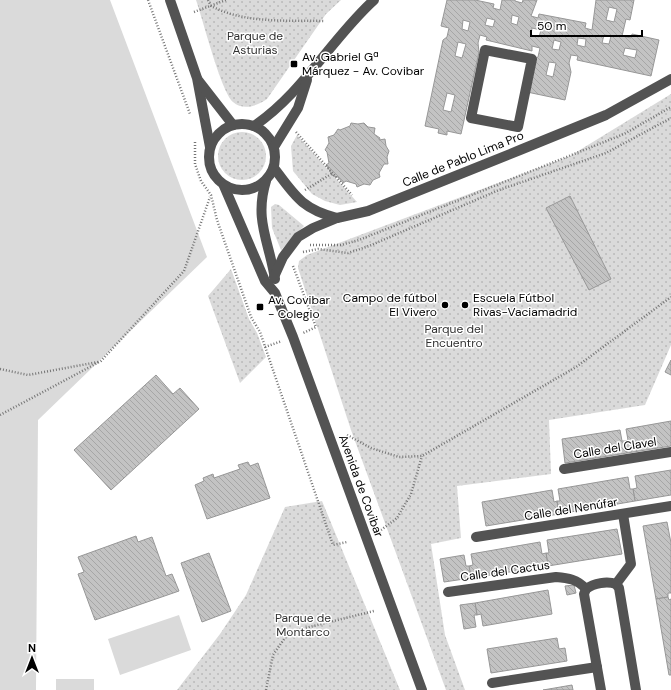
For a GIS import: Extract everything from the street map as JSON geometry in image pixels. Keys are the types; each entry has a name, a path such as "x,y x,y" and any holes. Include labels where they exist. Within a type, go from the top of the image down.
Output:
{"street":[{"path":"170,0 197,78 210,147 209,158 211,169 216,178 224,186 235,190 246,190 256,187 266,181 274,168 274,147 269,138 254,126 244,124 233,125 219,134 210,147"},
{"path":"254,126 268,117 307,78 328,49 374,0"},
{"path":"485,50 532,59 518,127 471,118 485,50"},
{"path":"197,78 233,125"},
{"path":"274,147 298,108 307,78"},
{"name":"Calle de Pablo Lima Pro","path":"274,168 306,207 322,214 337,218 368,211 585,124 671,79"},
{"name":"Avenida de Covibar","path":"266,181 261,198 262,228 274,277 275,292 293,337 422,690"},
{"name":"Avenida de Covibar","path":"224,186 265,281 275,292"},
{"name":"Avenida de Covibar","path":"274,277 283,257 298,237 313,228 337,218"},
{"name":"Calle del Clavel","path":"564,469 671,452"},
{"name":"Calle del Nenúfar","path":"476,537 671,506"},
{"path":"616,584 631,564 624,514"},
{"name":"Calle del Cactus","path":"448,592 556,577 573,579 586,588"},
{"path":"601,690 584,594 586,588 590,586 611,582 616,584 619,588 636,690"},
{"path":"492,683 597,667"}],"path":[{"path":"148,0 192,118"},
{"path":"208,0 211,6 226,14 258,20 325,21"},
{"path":"194,12 226,0"},
{"path":"298,250 310,245 341,245 359,240 624,134 671,107"},
{"path":"298,254 318,249 348,253 369,246 499,190 606,153 671,118"},
{"path":"296,132 352,195"},
{"path":"196,140 195,164 201,181 211,196 251,317 260,332 333,545 347,542"},
{"path":"531,172 533,178"},
{"path":"305,190 333,173"},
{"path":"0,415 101,361 184,271 211,196"},
{"path":"292,261 316,327 309,330"},
{"path":"347,435 371,448 400,457 422,456 576,367 671,296"},
{"path":"0,369 28,375 101,361"},
{"path":"381,530 397,518 411,494 422,456"},
{"path":"266,690 273,655 289,632 374,611"}],"green space":[{"path":"0,0 110,0 207,257 38,420 36,690 0,690"},
{"name":"Parque de Asturias","path":"196,0 341,0 326,14 267,99 259,104 246,107 237,105 228,95 218,70"},
{"name":"Parque del Encuentro","path":"671,94 671,345 645,405 549,420 551,474 457,486 461,538 431,544 445,635 465,690 446,690 351,430 298,268 299,261 307,255 570,156"},
{"path":"242,132 251,134 259,139 264,147 266,156 264,165 259,173 251,178 242,180 233,178 225,173 220,165 218,156 220,147 225,139 233,134"},
{"path":"297,135 357,202 340,205 325,201 312,194 293,171 291,146"},
{"path":"275,204 279,205 304,226 281,250 272,228 271,207"},
{"path":"231,269 249,319 257,333 266,357 240,383 208,296"},
{"name":"Parque de Montarco","path":"322,501 400,690 177,690 220,634 246,595 285,507"},
{"path":"179,615 191,650 120,675 108,639"},
{"path":"56,679 94,679 94,690 56,690"}],"building":[{"path":"447,0 475,0 494,4 493,8 500,10 502,0 515,0 522,3 523,0 537,0 531,16 538,18 539,14 586,23 585,28 592,30 596,0 634,0 630,20 626,19 622,36 631,38 632,34 659,40 651,76 577,60 578,56 571,55 569,63 571,72 565,100 527,92 535,59 538,57 540,48 532,46 532,51 486,40 487,37 480,35 478,43 479,52 461,134 447,131 447,135 438,133 439,129 425,126 443,40 447,37 449,28 441,26","holes":["609,7 617,9 614,22 606,20","512,15 519,17 517,25 511,23","487,18 495,20 493,27 485,25","463,20 470,22 468,31 462,29","532,28 541,30 539,37 531,35","604,35 611,36 609,44 602,43","578,38 586,39 585,47 577,45","554,40 561,42 559,50 552,49","458,42 466,44 462,58 455,56","625,48 637,50 635,58 623,55","549,62 556,63 553,77 546,75","447,93 455,95 451,112 443,110"]},
{"path":"351,123 364,123 368,127 375,128 374,134 380,138 379,140 385,139 386,146 389,151 387,157 388,164 384,164 379,173 380,177 373,180 370,185 364,184 357,187 356,184 346,181 343,183 338,177 333,176 326,165 329,163 327,152 325,150 329,143 328,137 334,135 338,129 340,130 350,126"},
{"path":"570,196 611,279 589,290 546,208"},
{"path":"671,360 671,375 665,372"},
{"path":"156,375 173,394 180,388 199,409 111,490 74,450"},
{"path":"671,421 671,446 627,453 625,441 628,440 626,429"},
{"path":"620,430 622,441 625,441 627,453 565,463 562,439"},
{"path":"248,462 250,466 258,463 270,498 207,519 195,485 204,481 203,478 213,474 214,478 240,469 238,465"},
{"path":"671,470 671,495 635,501 633,489 637,488 635,476"},
{"path":"628,477 630,489 633,489 635,501 559,514 557,501 560,501 558,489"},
{"path":"552,490 554,502 557,501 559,514 486,526 482,502"},
{"path":"667,522 671,543 671,593 668,593 668,597 656,599 643,526"},
{"path":"617,529 622,554 548,566 546,553 549,553 547,540"},
{"path":"136,536 138,542 152,537 166,576 172,574 179,591 95,620 78,574 84,572 78,557"},
{"path":"540,542 542,554 546,553 548,566 471,578 469,566 473,565 471,554"},
{"path":"209,553 231,611 202,622 181,563"},
{"path":"464,555 466,566 469,566 471,578 444,582 440,559"},
{"path":"574,585 576,593 567,595 565,586"},
{"path":"548,590 552,614 483,626 481,614 477,615 475,603"},
{"path":"668,597 669,600 671,599 671,675 669,675 656,599"},
{"path":"475,603 477,615 474,615 476,627 464,629 460,605"},
{"path":"557,638 559,649 565,648 567,661 491,673 487,649"},
{"path":"572,685 573,690 543,690"}],"place":[{"name":"Av. Gabriel Gª Márquez - Av. Covibar","path":"294,64"},
{"name":"Campo de fútbol El Vivero","path":"445,305"},
{"name":"Escuela Fútbol Rivas-Vaciamadrid","path":"465,305"},
{"name":"Av. Covibar - Colegio","path":"260,307"}]}
